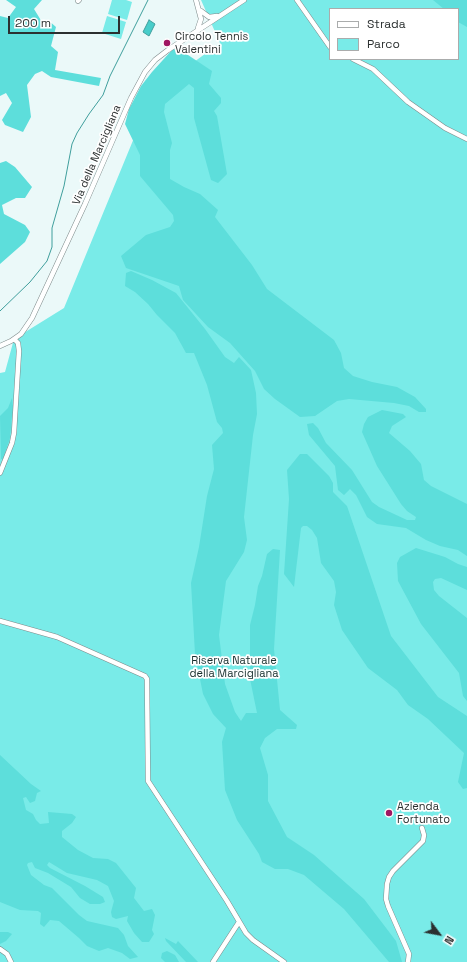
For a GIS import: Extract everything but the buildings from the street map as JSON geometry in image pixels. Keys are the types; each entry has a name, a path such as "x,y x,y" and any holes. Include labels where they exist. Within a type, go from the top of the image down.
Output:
{"street":[{"path":"232,9 236,0"},
{"name":"Via della Marcigliana","path":"0,346 14,339 24,331 32,318 86,204 131,98 143,75 165,52 244,0"},
{"path":"297,0 329,46"},
{"path":"194,32 201,22 201,15 196,1"},
{"path":"199,8 203,14 209,17 221,15"},
{"path":"355,60 373,69 408,102 445,128 467,139"},
{"path":"0,473 12,443 14,433 20,351 18,343 14,339"},
{"path":"0,621 57,637 146,676 148,780 249,937 284,962"},
{"path":"408,962 409,954 386,899 387,884 393,871 422,841 424,835 422,828"},
{"path":"213,962 238,922"},
{"path":"0,949 7,954 11,962"}],"green space":[{"path":"112,0 126,0 132,2 127,20 108,14"},
{"name":"Riserva Naturale della Marcigliana","path":"201,0 467,0 467,962 0,962 0,373 5,372 14,339 64,308 141,121 172,78 220,43"},
{"path":"107,16 126,22 121,39 102,33"}],"shaded area":[{"path":"6,0 42,0 34,9 42,22 48,20 56,27 51,46 58,52 55,70 101,78 99,86 51,77 42,71 35,74 27,85 31,117 23,132 5,125 2,120 12,103 6,93 0,96 0,16 8,18 16,7"},
{"path":"433,0 467,0 467,27 459,23 459,8 443,8"},
{"path":"149,20 155,24 149,36 143,32"},
{"path":"179,45 185,53 212,71 209,84 221,98 221,103 214,111 217,116 227,174 218,183 211,180 194,118 194,88 189,84 165,104 164,112 172,143 170,150 170,179 200,194 218,210 215,217 252,265 267,289 334,340 341,353 344,368 353,376 372,382 397,387 415,397 426,409 426,412 419,412 409,406 394,403 349,399 337,401 315,416 300,417 264,389 255,371 230,343 208,327 183,300 179,286 126,268 121,256 146,235 170,227 174,221 173,215 140,176 140,155 125,124 129,109 141,86 172,50"},
{"path":"6,161 15,167 32,187 25,198 16,198 2,205 4,214 25,225 30,232 25,242 0,264 0,163"},
{"path":"131,271 176,293 225,357 234,363 239,357 251,370 256,393 257,414 253,435 244,517 247,540 244,552 226,581 219,635 225,684 235,712 241,721 246,713 257,713 250,679 250,625 258,586 267,554 273,549 280,550 274,649 280,710 297,725 296,729 277,729 265,738 260,748 268,775 268,801 287,837 314,855 364,899 396,941 402,962 389,962 344,909 304,875 288,869 275,869 262,862 259,854 237,820 225,790 222,742 226,728 213,714 203,694 195,654 191,583 199,547 207,496 214,469 212,445 223,433 222,428 217,422 207,385 194,353 186,353 175,333 148,304 135,292 125,286 126,273"},
{"path":"12,398 13,406 10,438 3,459 1,459 0,416 8,408"},
{"path":"382,410 403,414 406,417 392,426 389,433 410,451 421,464 424,480 431,486 467,504 467,556 458,550 440,546 426,540 406,528 377,524 367,517 356,495 350,489 344,495 338,490 335,466 309,435 307,424 313,423 318,428 326,443 352,470 372,502 379,507 407,520 415,520 416,517 407,511 401,504 377,466 362,432 368,417"},
{"path":"300,454 307,454 329,476 333,483 333,492 347,506 391,636 438,697 467,716 467,788 463,789 458,782 464,753 428,719 408,705 397,690 368,668 342,630 334,605 336,592 334,581 321,563 317,538 312,530 307,526 303,526 301,528 294,587 284,574 289,499 287,470"},
{"path":"416,548 445,557 467,567 467,590 441,578 435,579 433,582 434,590 439,596 467,618 467,701 463,696 459,673 421,624 398,581 397,563 400,557"},
{"path":"0,755 31,784 41,791 37,793 35,801 30,803 26,797 23,798 26,810 33,814 40,824 49,823 48,812 72,814 76,817 72,823 62,831 62,837 78,850 93,858 108,859 116,863 136,888 134,898 144,911 152,909 155,915 152,930 154,934 149,942 142,942 134,933 127,921 128,916 116,919 112,917 111,912 114,901 108,886 97,880 67,873 49,862 47,865 103,897 105,902 100,904 90,904 80,898 71,887 48,873 35,868 32,862 28,863 27,865 31,875 44,885 52,888 87,921 118,928 124,935 128,946 138,957 130,959 122,953 108,948 99,951 87,946 59,921 50,920 44,927 40,924 41,913 38,911 20,910 0,902"},
{"path":"0,932 8,932 12,934 6,941 0,944"},
{"path":"165,938 176,944 178,941 198,962 186,962 166,941"},
{"path":"167,951 175,955 179,962 165,962 161,958 162,953"}],"waterway":[{"path":"0,311 30,282 47,261 52,247 52,228 64,186 72,144 89,114 103,95 110,76 148,0"}],"place":[{"name":"Circolo Tennis Valentini","path":"167,43"},
{"name":"Azienda Fortunato","path":"389,813"}]}
